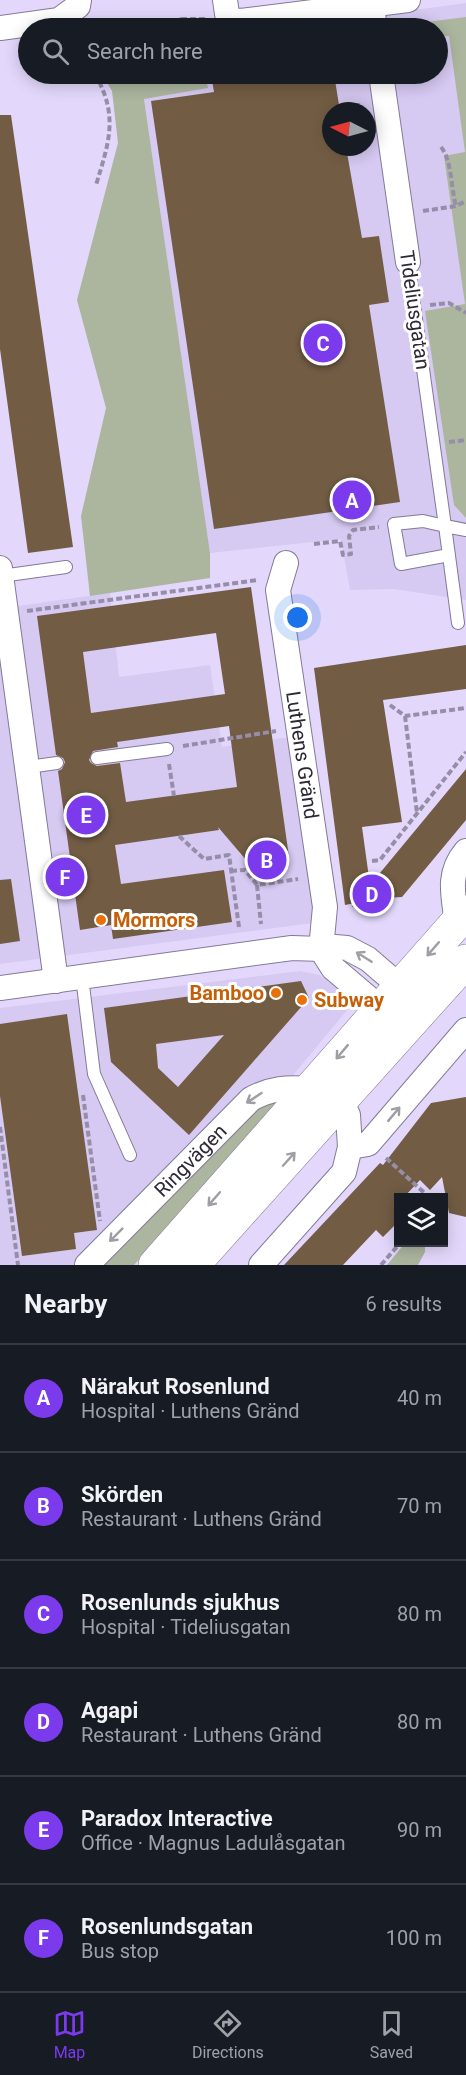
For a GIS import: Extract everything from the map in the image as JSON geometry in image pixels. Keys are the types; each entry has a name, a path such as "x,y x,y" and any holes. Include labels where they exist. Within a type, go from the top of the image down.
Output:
{"main road":[{"name":"Ringvägen","path":"154,1265 461,917"},
{"path":"193,1265 465,962"}],"street":[{"path":"62,18 78,6 79,0"},
{"path":"281,18 373,11 408,0"},
{"path":"0,28 18,26"},
{"name":"Tideliusgatan","path":"382,84 408,262"},
{"name":"Luthens Gränd","path":"286,563 278,590 325,908 321,949"},
{"path":"1,580 56,981"},
{"name":"Ringvägen","path":"461,917 453,894 454,869 466,851"},
{"path":"0,988 292,948 321,949 333,968 390,997 415,1018"},
{"path":"350,1147 368,1144 466,1030"},
{"name":"Ringvägen","path":"87,1265 251,1098 265,1091 286,1087 310,1089"},
{"path":"261,1265 344,1172 350,1147 348,1115 341,1101"}],"lane":[{"name":"Tideliusgatan","path":"408,262 458,623"},
{"path":"449,555 401,564 394,524 423,521 466,530"},
{"path":"1,580 66,567"},
{"path":"97,758 167,749"},
{"path":"28,767 57,763"},
{"path":"82,978 94,1074 130,1155"}],"path":[{"path":"96,185 111,126 101,84"},
{"path":"441,147 447,154 452,194 456,206"},
{"path":"402,214 456,206 466,201"},
{"path":"415,307 449,303 466,313"},
{"path":"314,544 340,541 343,555 351,554 348,536 353,530 394,524"},
{"path":"38,610 258,580"},
{"path":"390,705 405,716 466,708"},
{"path":"405,716 417,813"},
{"path":"174,796 167,749 280,731"},
{"path":"372,861 380,860 466,752"},
{"path":"180,836 204,859 229,855 239,927"},
{"path":"231,871 245,870 257,885 261,924"},
{"path":"257,885 299,879"},
{"path":"82,1088 99,1212"},
{"path":"0,1127 18,1265"},
{"path":"388,1159 426,1193"},
{"path":"381,1265 397,1247"}],"shaded area":[{"path":"466,3 466,600 394,589 350,590 341,539 210,553 144,98 207,88 206,84 448,84 448,18 356,18"},
{"path":"0,585 10,607 110,593 119,677 210,665 222,747 298,736 320,922 0,964"},
{"path":"300,971 319,975 334,982 348,995 348,1009 275,1097 104,1265 0,1265 0,1008"}],"green space":[{"path":"466,17 466,518 454,505 425,311 465,304 444,156 465,152 448,36 448,19"},
{"path":"108,84 207,84 208,88 144,99 210,553 210,578 90,596 81,516 106,408 77,300 118,143 112,91"},
{"path":"275,1097 279,1103 134,1265 104,1265 260,1103"},
{"path":"402,1247 425,1247 425,1252 418,1265 387,1265"}],"building":[{"path":"213,84 336,84 339,102 322,102 322,156 348,156 362,238 379,236 389,302 369,305 400,502 214,529 151,101 214,92"},
{"path":"0,115 11,115 73,547 28,553 0,349"},
{"path":"251,587 289,857 286,871 273,879 259,875 218,827 219,830 115,845 121,884 224,870 232,922 113,939 111,925 80,930 58,771 62,769 65,762 63,758 56,755 37,616","holes":["216,633 225,694 91,713 83,652","229,726 237,787 126,802 120,763 97,766 89,760 93,751 118,747 117,742"]},
{"path":"466,645 466,689 383,700 402,822 362,827 370,885 466,769 466,820 402,897 384,898 385,903 352,907 355,903 345,905 314,668"},
{"path":"11,879 20,941 0,944 0,880"},
{"path":"301,981 309,998 189,1135 111,1062 104,1008","holes":["224,1035 178,1087 158,1068 156,1044"]},
{"path":"67,1014 97,1230 74,1233 76,1249 22,1256 0,1096 0,1024"},
{"path":"466,1097 466,1217 449,1213 448,1193 445,1193 442,1177 430,1190 420,1180 408,1193 394,1193 394,1226 383,1237 376,1230 343,1265 284,1265 380,1163 383,1165 431,1103"}],"place":[{"name":"Rosenlunds sjukhus","path":"323,343"},
{"name":"Närakut Rosenlund","path":"352,500"},
{"name":"Paradox Interactive","path":"86,815"},
{"name":"Skörden","path":"267,860"},
{"name":"Rosenlundsgatan","path":"65,877"},
{"name":"Agapi","path":"372,894"},
{"name":"Mormors","path":"101,920"},
{"name":"Bamboo","path":"276,993"},
{"name":"Subway","path":"302,1000"}]}
